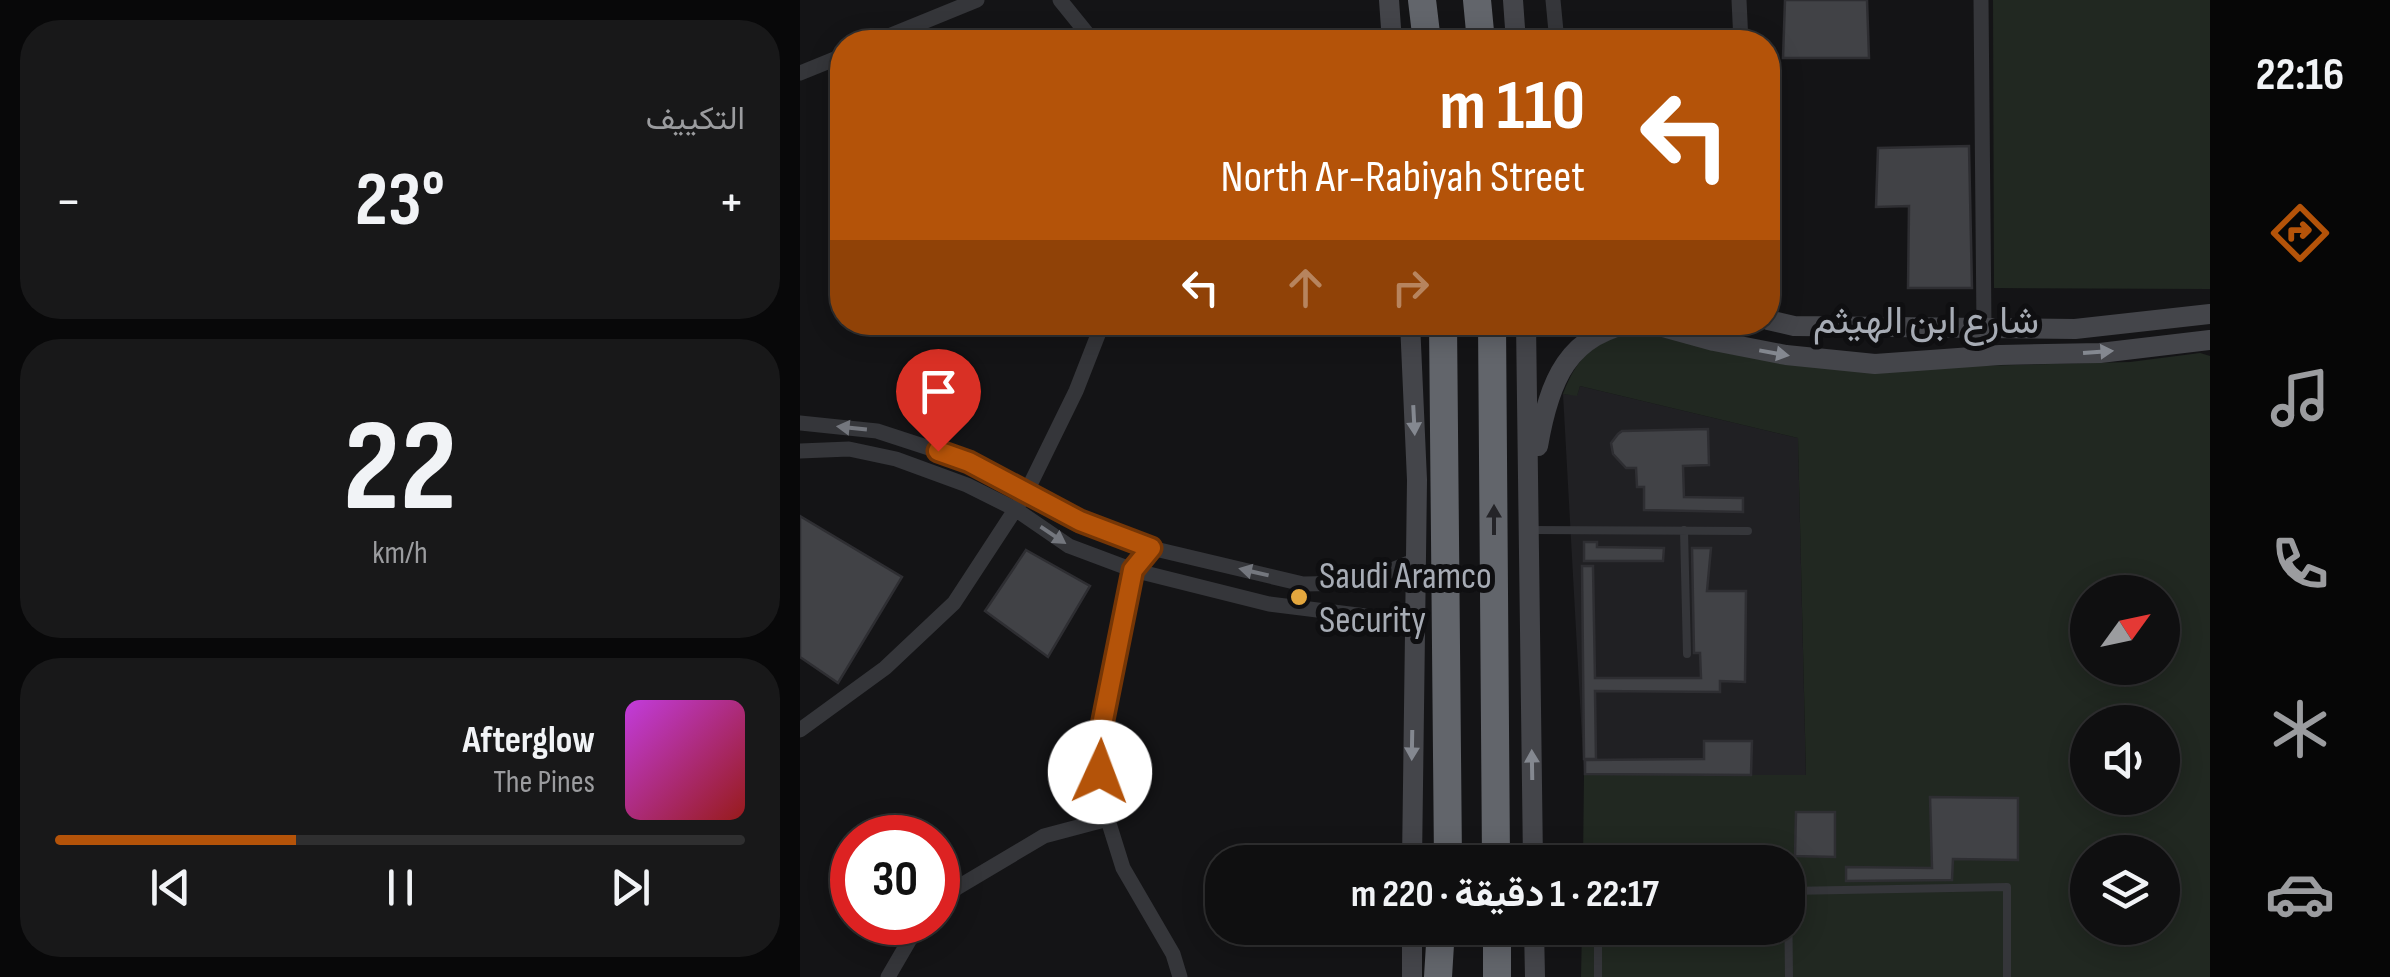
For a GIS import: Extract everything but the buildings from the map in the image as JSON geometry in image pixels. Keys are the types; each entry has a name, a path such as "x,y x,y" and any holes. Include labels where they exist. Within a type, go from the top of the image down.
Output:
{"highway":[{"path":"1422,0 1426,30"},
{"path":"1477,0 1481,30"},
{"path":"1443,335 1447,845"},
{"path":"1492,335 1496,845"},
{"path":"1438,977 1439,945"},
{"path":"1448,945 1449,977"},
{"path":"1497,945 1497,977"}],"main road":[{"path":"1389,0 1391,30"},
{"path":"1514,0 1515,30"},
{"name":"شارع ابن الهيثم","path":"1780,323 2075,328 2210,314"},
{"path":"1411,335 1417,480 1412,845"},
{"path":"1528,335 1533,845"},
{"name":"شارع ابن الهيثم","path":"1529,497 1544,409 1559,369 1582,345 1600,335"},
{"name":"شارع ابن الهيثم","path":"1691,335 1786,356 1874,364 2100,353 2210,340"},
{"path":"1412,945 1412,977"},
{"path":"1534,945 1534,977"}],"street":[{"path":"903,30 977,0"},
{"path":"1060,0 1084,30"},
{"path":"1554,0 1556,30"},
{"path":"1739,0 1740,30"},
{"path":"1981,0 1984,328"},
{"path":"800,73 830,61"},
{"path":"800,730 885,668 954,603 1026,492 1076,391 1097,335"},
{"path":"800,423 877,431 969,462 1080,521 1151,548 1303,584 1360,583 1416,560"},
{"path":"800,451 849,449 896,459 967,486 1015,509 1069,546 1133,570 1269,604 1414,622"},
{"path":"1151,548 1133,570 1098,745 1102,800 1124,868 1172,954 1180,977"},
{"path":"960,886 1044,836 1108,819"},
{"path":"888,977 907,945"}],"lane":[{"path":"1529,530 1748,531"},
{"path":"1684,530 1687,654"},
{"path":"1789,977 1788,890 2007,888 2008,977"},
{"path":"1598,945 1598,977"}],"shaded area":[{"path":"1993,0 2210,0 2210,289 1994,288"},
{"path":"1627,335 1653,335 1772,361 1976,366 2130,362 2200,353 2210,356 2210,977 1581,977 1582,945 1805,945 1805,845 1583,845 1584,775 1806,775 1798,438 1580,386 1577,396 1563,394 1575,368 1600,344"},
{"path":"1580,386 1798,438 1806,778 1584,775 1563,394 1577,395"}],"place":[{"name":"Saudi Aramco Security","path":"1299,597"}],"route":[{"path":"938,451 969,462 1080,521 1151,548 1133,570 1098,745 1100,772"}]}
